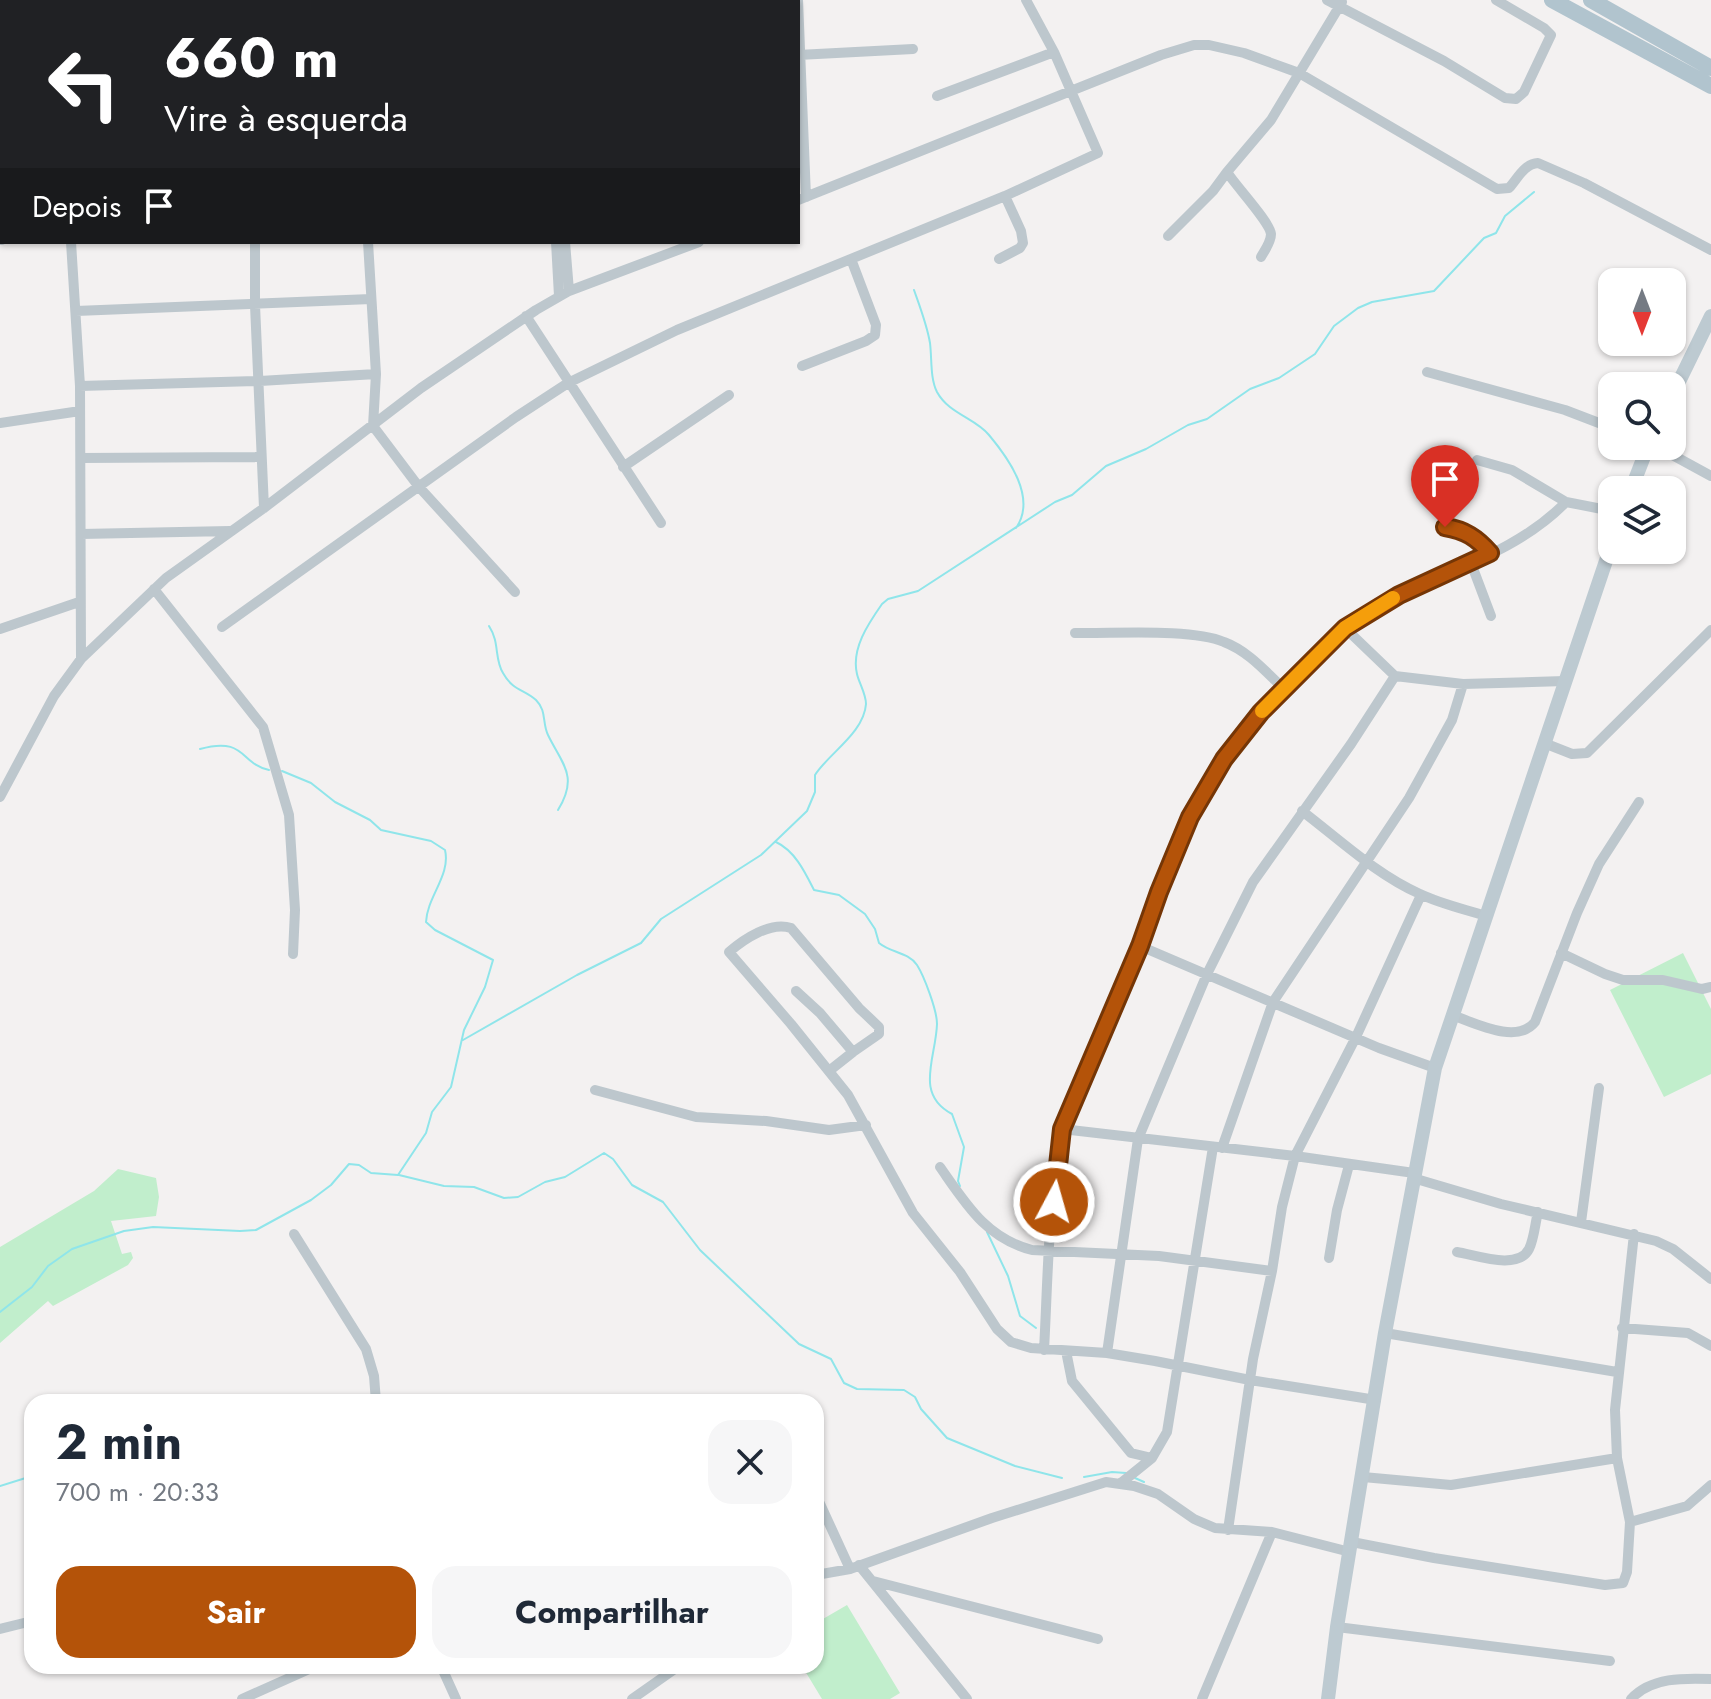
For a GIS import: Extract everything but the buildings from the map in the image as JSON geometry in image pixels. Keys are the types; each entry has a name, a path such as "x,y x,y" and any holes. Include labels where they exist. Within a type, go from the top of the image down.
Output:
{"main road":[{"path":"1552,0 1711,86"},
{"path":"1591,0 1711,68"}],"street":[{"path":"222,627 568,383 677,330 1005,196 1098,153 1054,52 1026,0"},
{"path":"1327,0 1341,3 1505,98 1516,99 1524,92 1551,35 1496,0"},
{"path":"1168,236 1213,191 1265,128 1341,3"},
{"path":"800,129 802,198 1161,55 1194,45 1223,48 1299,73 1497,189 1509,188 1524,169 1538,163 1584,183 1711,250"},
{"path":"800,55 913,49"},
{"path":"937,96 1054,52"},
{"path":"1227,172 1271,232 1261,257"},
{"path":"999,259 1020,248 1023,243 1021,231 1005,196"},
{"path":"71,244 80,386 81,659"},
{"path":"255,244 264,508"},
{"path":"368,244 376,374 373,426 419,487 515,592"},
{"path":"556,244 564,293"},
{"path":"564,293 565,244"},
{"path":"0,797 54,696 81,659 154,589 421,388 526,316 564,293 694,244"},
{"path":"802,366 875,335 876,325 851,259"},
{"path":"76,311 371,299"},
{"path":"526,316 661,523"},
{"path":"1684,372 1711,316"},
{"path":"1427,372 1565,410 1598,423"},
{"path":"80,386 376,374"},
{"path":"623,467 729,395"},
{"path":"0,423 80,411"},
{"path":"81,458 261,457"},
{"path":"1477,460 1512,470 1566,502 1598,508"},
{"path":"1682,460 1711,476"},
{"path":"1044,1350 1062,1129 1140,946 1163,881 1207,785 1238,739 1283,688 1345,628 1399,595 1490,553 1532,529 1566,502"},
{"path":"1445,527 1459,529 1475,537 1490,553"},
{"path":"81,534 230,531"},
{"path":"1471,563 1491,616"},
{"path":"1328,1699 1385,1333 1435,1068 1605,564"},
{"path":"154,589 263,727 289,815 295,910 293,954"},
{"path":"0,629 79,602"},
{"path":"1345,628 1395,676 1463,684 1565,681"},
{"path":"1544,743 1572,754 1587,753 1711,630"},
{"path":"1075,633 1192,635 1223,641 1247,654 1283,688"},
{"path":"1107,1353 1138,1139 1207,974 1253,882 1395,676"},
{"path":"1121,1483 1152,1458 1160,1449 1167,1432 1194,1260 1217,1147 1273,1002 1409,798 1447,731 1463,684"},
{"path":"1452,1015 1508,1032 1528,1031 1535,1022 1599,864 1639,802"},
{"path":"1302,811 1367,861 1421,895 1486,916"},
{"path":"1228,1530 1250,1380 1282,1207 1295,1156 1356,1037 1421,895"},
{"path":"829,1071 879,1034 881,1029 849,997 795,932 781,925 752,936 729,952 829,1071 866,1125 913,1213 960,1272 997,1329 1020,1346 1107,1353 1376,1400"},
{"path":"1140,946 1435,1068"},
{"path":"1561,953 1623,980 1663,980 1702,989 1711,987"},
{"path":"796,991 820,1013 853,1052"},
{"path":"1581,1222 1599,1088"},
{"path":"595,1090 696,1117 766,1121 829,1130 866,1125"},
{"path":"1062,1129 1295,1156 1413,1176 1538,1212 1634,1234 1673,1249 1711,1279"},
{"path":"1329,1258 1349,1165"},
{"path":"940,1167 964,1202 1001,1239 1032,1250 1121,1253 1272,1271"},
{"path":"1457,1252 1509,1261 1521,1258 1529,1250 1538,1212"},
{"path":"294,1234 366,1349 375,1394"},
{"path":"824,1575 855,1567 1094,1484 1121,1483 1158,1494 1206,1526 1272,1532 1351,1547 1615,1585 1623,1583 1626,1578 1630,1522 1617,1458 1615,1410 1634,1234"},
{"path":"1622,1328 1688,1333 1709,1341"},
{"path":"1385,1333 1617,1372"},
{"path":"1066,1351 1072,1381 1131,1453 1152,1458"},
{"path":"1363,1477 1451,1485 1617,1458"},
{"path":"1630,1522 1687,1506 1711,1485"},
{"path":"824,1510 855,1567 873,1581 967,1699"},
{"path":"1202,1699 1272,1532"},
{"path":"873,1581 1098,1639"},
{"path":"0,1629 24,1623"},
{"path":"1337,1627 1610,1661"},
{"path":"242,1699 298,1674"},
{"path":"445,1674 456,1699"},
{"path":"632,1699 668,1674"},
{"path":"1631,1699 1651,1685 1680,1678 1711,1679"}],"green space":[{"path":"1683,953 1711,1009 1711,1074 1664,1097 1610,990"},
{"path":"118,1169 156,1178 159,1197 156,1216 111,1221 122,1254 131,1252 133,1258 128,1265 53,1306 48,1301 0,1343 0,1247 94,1191"},
{"path":"847,1605 900,1693 890,1699 822,1699 807,1674 824,1674 824,1618"}],"waterway":[{"path":"463,1040 577,975 641,943 661,919 761,855 807,811 815,792 815,775 852,734 864,715 866,700 857,674 856,655 866,628 888,599 918,591 1055,502 1072,495 1106,466 1146,449 1188,425 1207,419 1250,389 1279,378 1315,354 1334,326 1358,308 1372,302 1434,291 1484,238 1496,233 1505,216 1534,192"},
{"path":"914,290 929,336 932,375 937,392 948,406 989,435 1018,479 1023,504 1016,528"},
{"path":"489,626 503,673 539,704 548,735 563,763 568,779 558,810"},
{"path":"200,749 215,746 234,748 269,770"},
{"path":"0,1312 32,1287 48,1266 72,1249 124,1231 153,1227 256,1230 311,1200 331,1185 349,1164 359,1165 371,1173 398,1175 426,1133 432,1112 451,1087 464,1030 485,987 493,960 435,930 426,922 445,868 445,850 431,841 381,830 311,783 282,771"},
{"path":"776,842 794,856 814,890 839,895 865,914 875,929 879,943 909,957 920,970 933,1002 937,1024 930,1086 940,1106 952,1114 964,1147 958,1181 960,1186"},
{"path":"399,1175 444,1186 474,1187 504,1198 518,1197 545,1182 565,1177 604,1153 613,1159 632,1185 663,1202 700,1250 799,1344 831,1359 844,1383 857,1389 904,1390 915,1397 921,1409 947,1438 1015,1466 1062,1478"},
{"path":"987,1232 1008,1276 1020,1316 1036,1328"},
{"path":"1084,1477 1126,1473"},
{"path":"0,1486 24,1478"},
{"path":"1135,1478 1144,1482"}],"slow traffic":[{"path":"1262,711 1345,628 1393,598"}],"route":[{"path":"1054,1202 1062,1129 1140,946 1190,817 1207,785 1238,739 1261,712 1345,628 1399,595 1490,553 1475,537 1459,529 1445,527"}]}
